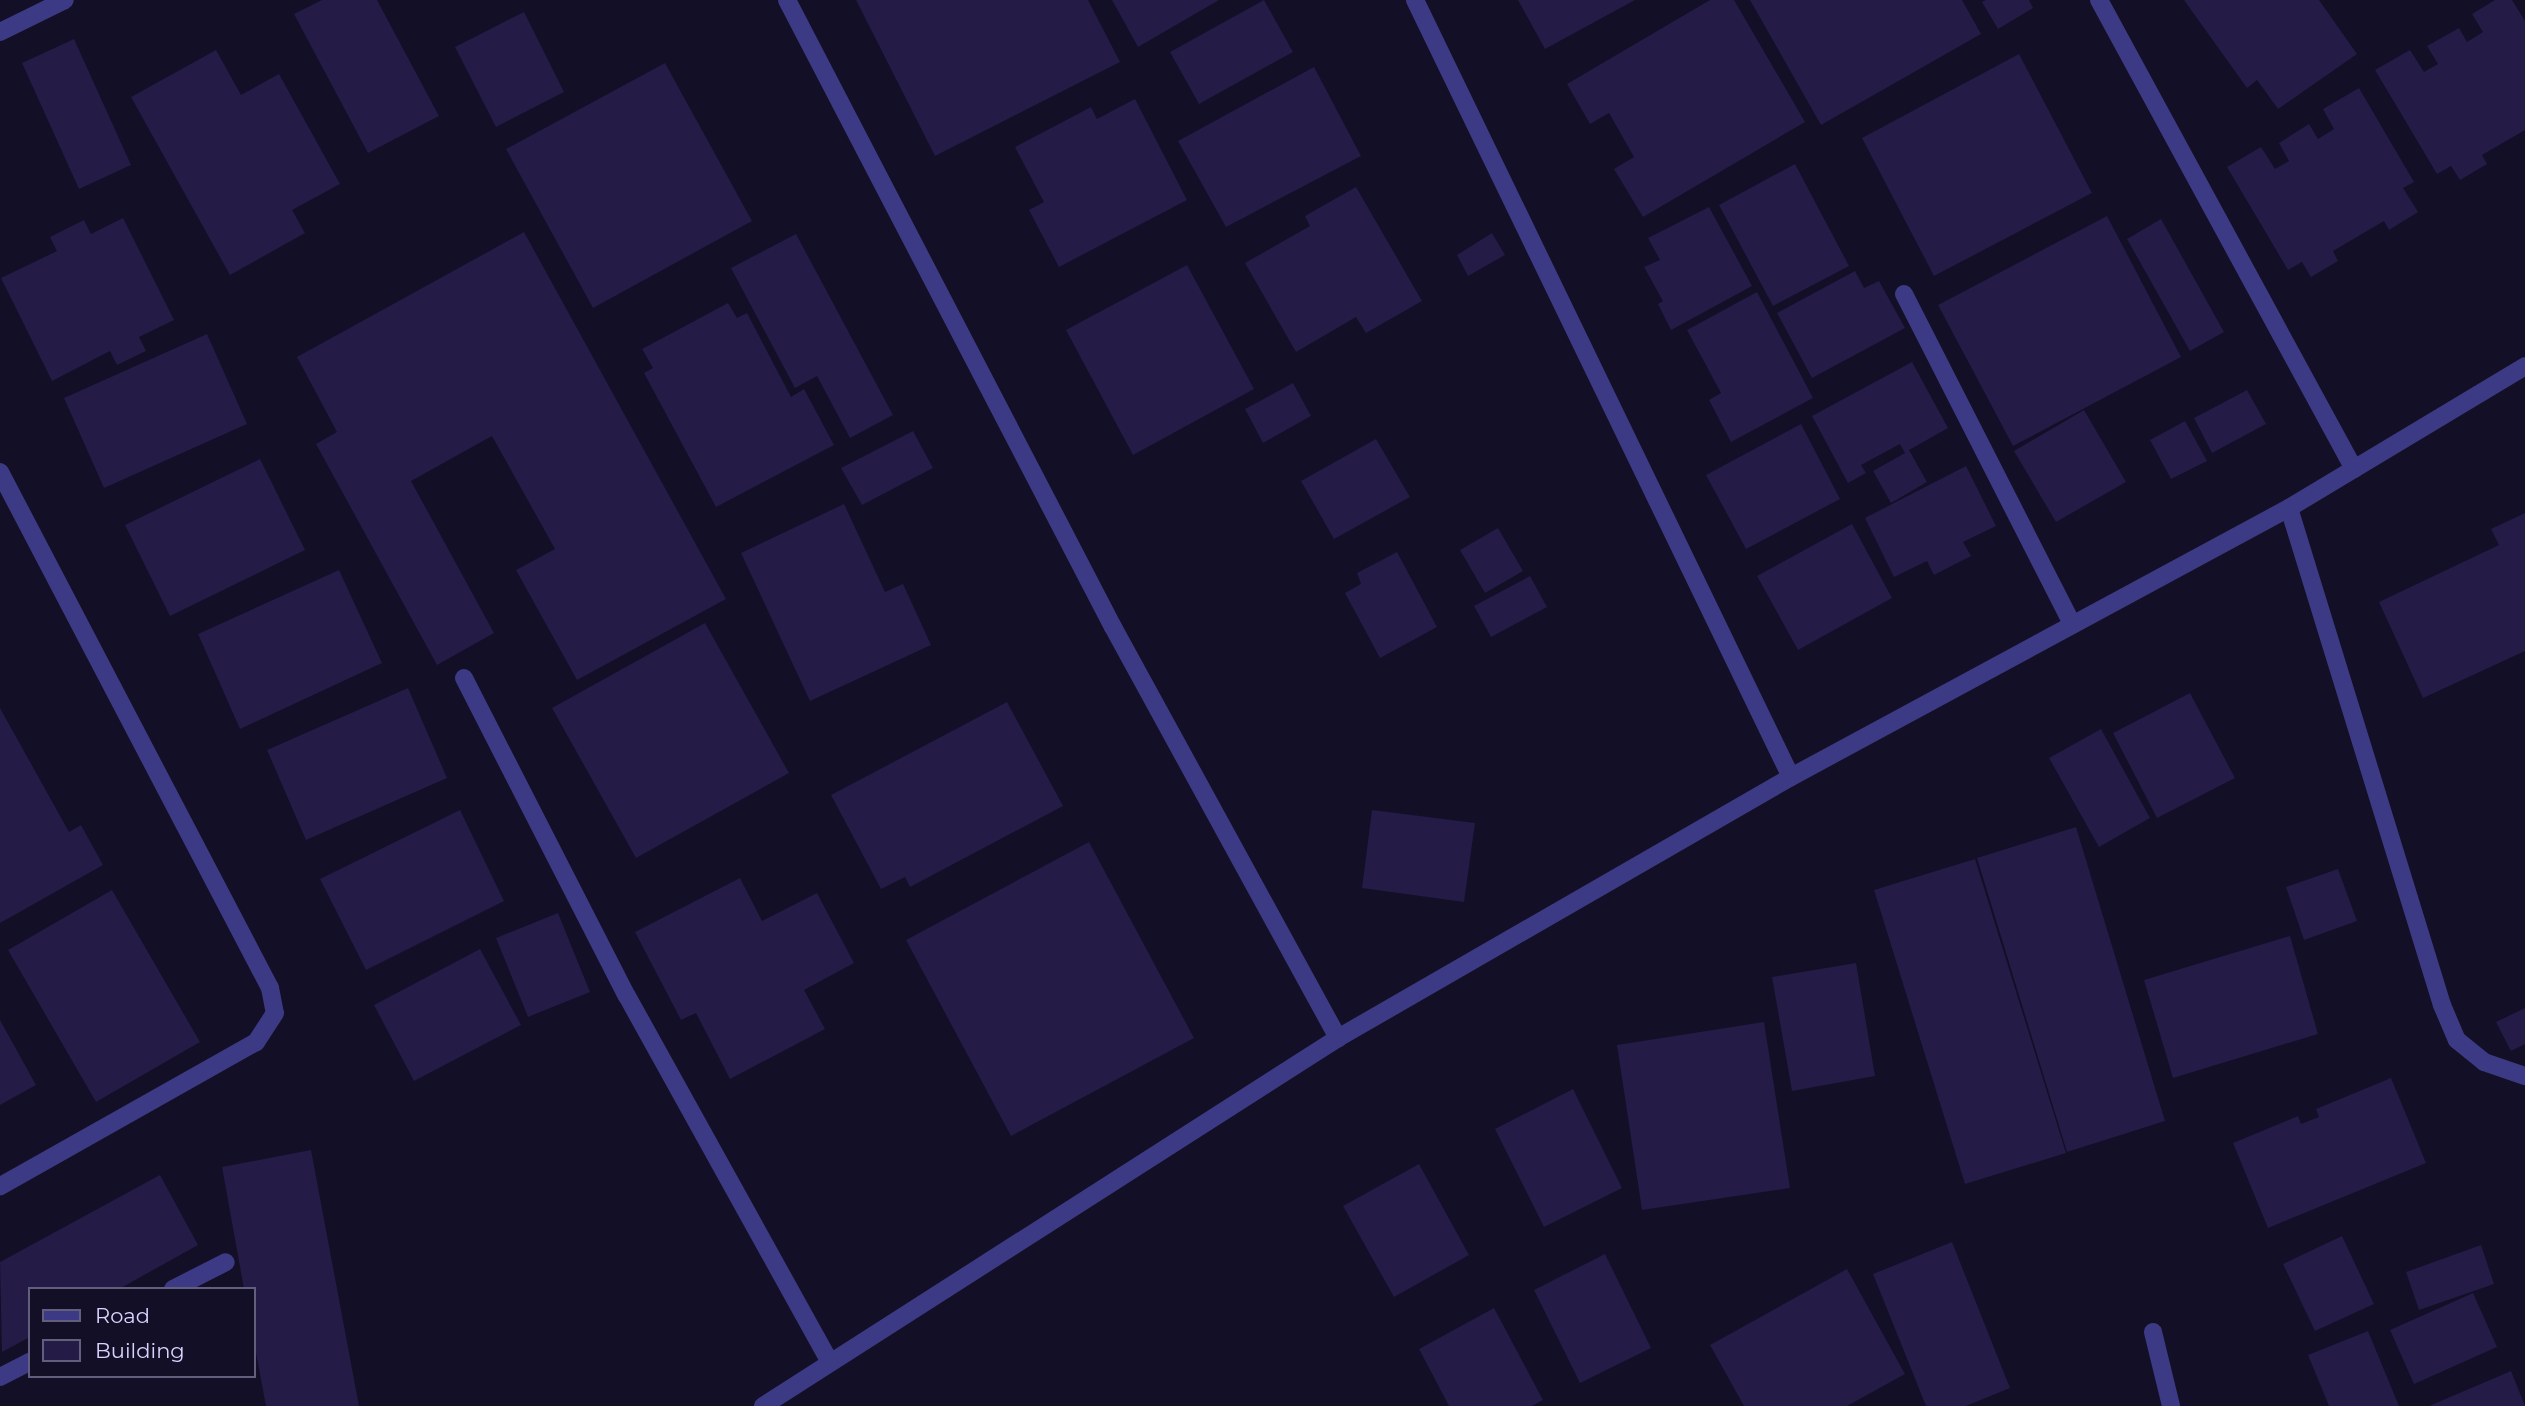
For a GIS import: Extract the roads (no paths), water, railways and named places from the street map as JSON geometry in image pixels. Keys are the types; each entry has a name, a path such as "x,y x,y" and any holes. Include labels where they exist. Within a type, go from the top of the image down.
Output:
{"street":[{"path":"0,32 65,0"},
{"path":"787,0 1113,627 1338,1038"},
{"path":"1415,0 1791,777"},
{"path":"2099,0 2354,469"},
{"path":"1904,294 2071,622"},
{"path":"763,1406 829,1360 1338,1038 1791,777 2071,622 2290,508 2525,366"},
{"path":"0,472 270,988 275,1013 256,1042 0,1186"},
{"path":"2290,508 2442,1005 2457,1040 2484,1062 2525,1076"},
{"path":"464,678 628,996 829,1360"},
{"path":"177,1287 226,1262"},
{"path":"2153,1332 2171,1406"},
{"path":"0,1377 28,1363"}]}
